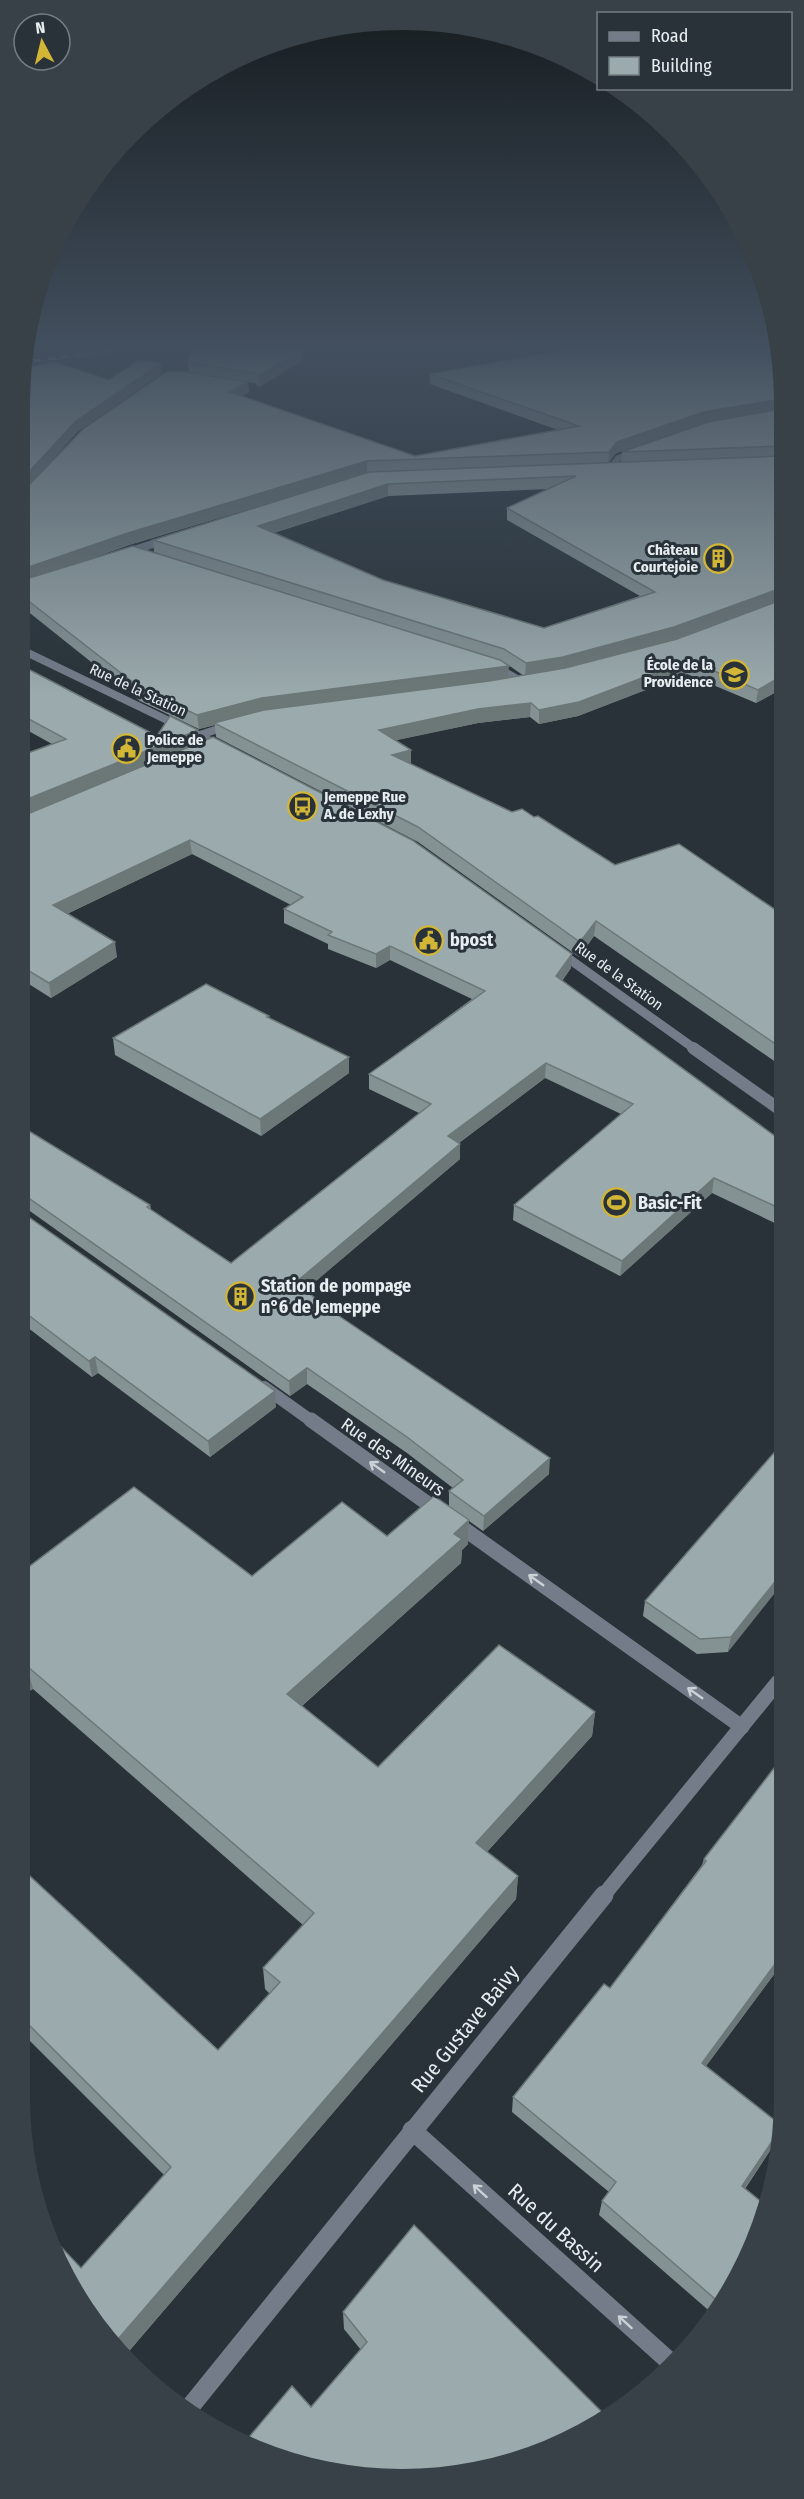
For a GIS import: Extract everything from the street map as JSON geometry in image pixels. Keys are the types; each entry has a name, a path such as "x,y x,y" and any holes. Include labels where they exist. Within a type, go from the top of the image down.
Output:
{"street":[{"path":"611,468 615,462"},
{"path":"599,469 622,468"},
{"path":"121,555 177,537"},
{"path":"131,551 142,555"},
{"name":"Rue de la Station","path":"30,654 233,752"},
{"path":"488,664 502,668 524,683"},
{"path":"513,685 535,681"},
{"path":"200,735 240,723"},
{"path":"205,747 216,743"},
{"name":"Rue de la Station","path":"550,945 774,1105"},
{"name":"Rue des Mineurs","path":"252,1378 742,1727"},
{"name":"Rue Gustave Baivy","path":"192,2404 412,2130 774,1687"},
{"name":"Rue du Bassin","path":"412,2130 666,2359"}],"building":[{"path":"30,462 38,462 30,471"},
{"path":"51,462 365,462 128,533 30,567 30,484"},
{"path":"636,462 774,462 774,591 674,627 563,657 526,663 504,649 153,540 369,472","holes":["576,476 507,508 655,592 544,628 383,580 258,526 388,484"]},
{"path":"133,546 500,660 509,666 262,698 197,715 139,687 30,602 30,578"},
{"path":"774,603 774,681 758,690 689,660 579,702 539,710 531,703 478,709 379,730 411,750 392,755 512,812 522,809 534,817 538,816 615,865 679,844 774,909 774,1043 596,921 580,942 418,827 214,723 264,710 489,681 565,668 677,639"},
{"path":"30,670 157,736 170,716 198,730 30,798 30,752 66,739 30,720"},
{"path":"213,737 412,840 572,954 556,976 774,1135 774,1206 714,1178 622,1261 514,1205 633,1104 546,1063 448,1136 460,1144 295,1283 342,1318 550,1458 484,1516 449,1491 463,1480 407,1437 307,1368 289,1381 30,1199 30,1132 150,1205 147,1207 231,1263 431,1104 369,1074 485,991 390,946 376,954 328,935 332,932 284,909 303,897 190,840 53,905 115,942 49,983 30,972 30,813"},
{"path":"206,984 349,1057 260,1119 113,1038"},
{"path":"30,1218 275,1391 208,1441 95,1357 89,1361 30,1316"},
{"path":"774,1453 774,1583 731,1637 700,1639 645,1601"},
{"path":"134,1487 252,1576 342,1502 387,1536 434,1496 469,1520 454,1534 462,1539 287,1694 378,1767 499,1645 595,1712 476,1843 518,1876 119,2338 93,2304 62,2248 81,2268 171,2167 30,2026 30,1876 218,2050 280,1982 263,1968 314,1913 30,1669 30,1566"},
{"path":"774,1768 774,1965 702,2063 773,2119 771,2142 742,2186 759,2200 736,2262 714,2298 602,2201 616,2182 513,2097 604,1984 610,1988 706,1861 704,1859"},
{"path":"414,2225 601,2411 567,2431 522,2449 475,2462 426,2468 378,2468 329,2462 282,2449 250,2436 292,2386 311,2407 367,2342 343,2312"}],"place":[{"name":"Château Courtejoie","path":"719,559"},
{"name":"École de la Providence","path":"734,674"},
{"name":"Police de Jemeppe","path":"126,749"},
{"name":"Jemeppe Rue A. de Lexhy","path":"303,806"},
{"name":"bpost","path":"429,940"},
{"name":"Basic-Fit","path":"617,1203"},
{"name":"Station de pompage n°6 de Jemeppe","path":"240,1296"}]}
